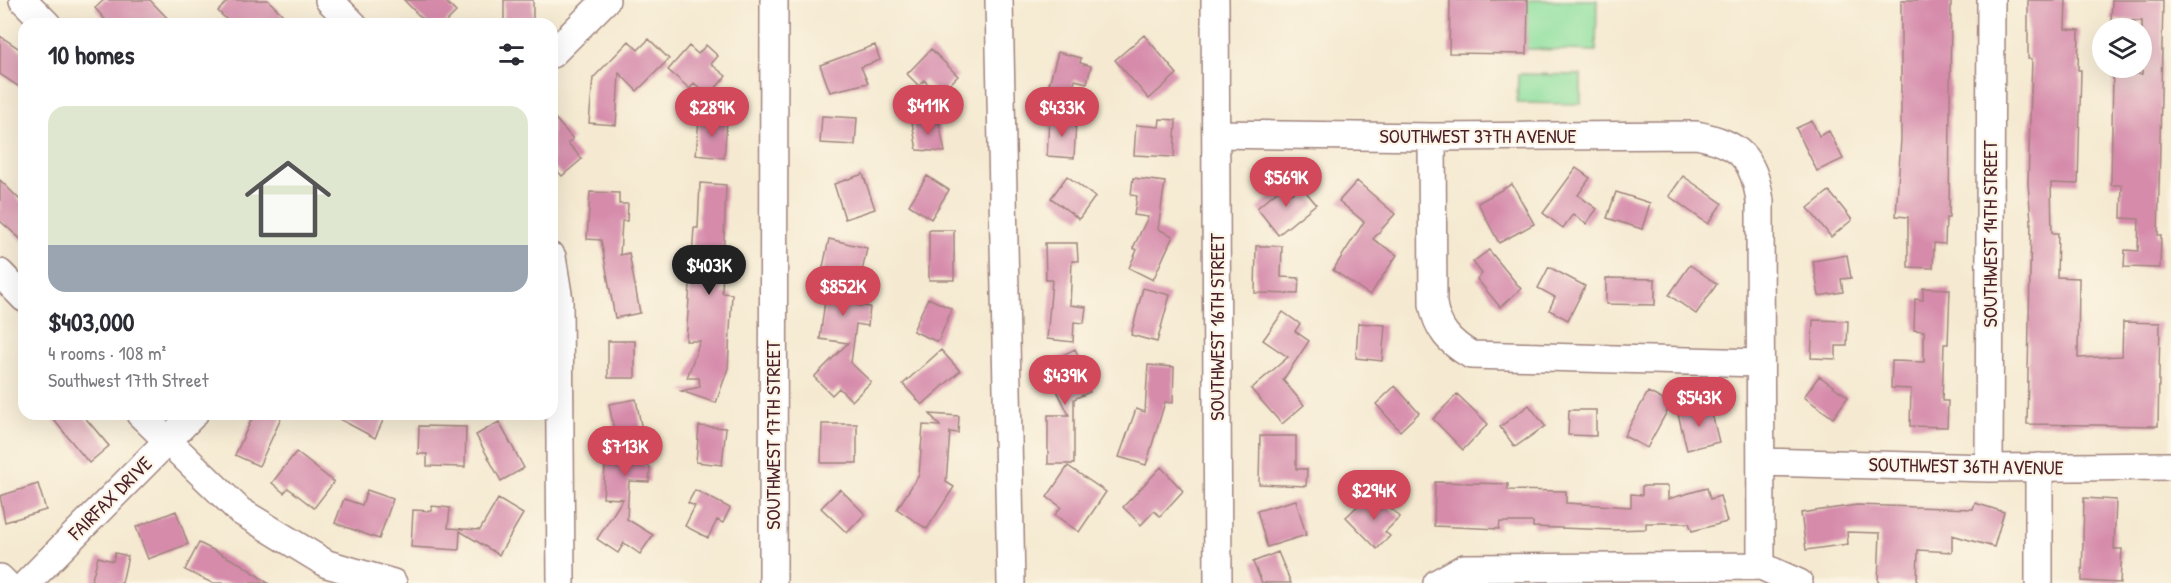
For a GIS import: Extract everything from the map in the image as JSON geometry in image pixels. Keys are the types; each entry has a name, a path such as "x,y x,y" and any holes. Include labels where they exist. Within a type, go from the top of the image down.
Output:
{"street":[{"path":"23,0 40,18"},
{"path":"329,0 347,18"},
{"path":"558,48 606,0"},
{"name":"SOUTHWEST 17TH STREET","path":"773,583 774,0"},
{"path":"999,0 1011,583"},
{"name":"SOUTHWEST 16TH STREET","path":"1215,0 1218,583"},
{"name":"SOUTHWEST 14TH STREET","path":"1989,468 1991,0"},
{"name":"SOUTHWEST 37TH AVENUE","path":"1216,134 1432,137 1696,135 1726,141 1747,160 1756,179 1760,201 1759,363"},
{"path":"1432,137 1435,316 1453,345 1471,355 1759,363 1761,566"},
{"path":"0,273 18,291"},
{"path":"558,294 558,327"},
{"path":"146,420 240,511 327,564 393,583"},
{"name":"FAIRFAX DRIVE","path":"27,583 188,420"},
{"path":"557,420 561,583"},
{"name":"SOUTHWEST 36TH AVENUE","path":"1761,462 1989,468 2171,466"},
{"path":"2039,467 2039,583"},
{"path":"1438,582 1464,568 1632,575 1761,566 1799,583"},
{"path":"0,578 5,583"}],"green space":[{"path":"1525,0 1597,0 1596,51 1525,49"},
{"path":"1518,74 1581,75 1581,104 1517,103"}],"building":[{"path":"104,0 150,0 167,18 104,18 95,8"},
{"path":"229,0 268,0 283,15 280,18 225,18 218,11"},
{"path":"404,0 444,0 456,12 450,18 421,18"},
{"path":"504,0 533,0 533,18 504,18"},
{"path":"1450,0 1528,0 1527,54 1449,53"},
{"path":"1901,0 1951,0 1949,218 1946,218 1945,244 1934,243 1933,268 1908,267 1908,217 1896,216 1901,139"},
{"path":"2028,0 2066,0 2065,29 2079,30 2078,70 2081,70 2078,184 2051,183 2052,233 2058,233 2057,277 2079,278 2078,358 2122,356 2123,322 2160,323 2158,426 2027,424 2031,221 2028,183 2032,59 2028,59"},
{"path":"2112,0 2163,0 2158,235 2161,235 2160,268 2124,267 2125,250 2138,251 2139,219 2121,218 2122,185 2111,185 2113,78 2152,78 2152,18 2111,18"},
{"path":"1144,35 1177,74 1149,99 1115,60"},
{"path":"0,36 18,48 18,86 0,74"},
{"path":"649,39 669,59 637,91 619,73 616,125 589,123 593,78 629,41 638,50"},
{"path":"706,45 718,56 711,64 726,76 709,96 694,83 690,89 668,70 689,46 698,54"},
{"path":"875,45 880,60 861,67 868,83 830,92 820,65"},
{"path":"931,49 958,76 939,95 924,80 919,86 907,74"},
{"path":"1058,52 1081,58 1080,63 1091,66 1087,83 1075,80 1071,94 1048,88"},
{"path":"822,116 857,118 855,145 820,143"},
{"path":"938,118 945,152 917,150 912,122"},
{"path":"699,119 727,121 724,158 696,155"},
{"path":"1049,119 1076,121 1074,158 1047,156"},
{"path":"1160,119 1176,120 1174,157 1134,155 1136,125 1159,127"},
{"path":"1812,121 1819,136 1829,131 1843,159 1817,171 1796,128"},
{"path":"558,122 573,139 568,143 582,159 562,176 558,172"},
{"path":"1576,168 1590,178 1578,195 1597,209 1586,224 1573,214 1563,228 1543,213"},
{"path":"863,174 875,209 845,219 834,184"},
{"path":"927,176 949,190 931,219 909,205"},
{"path":"1067,176 1095,197 1079,219 1051,198"},
{"path":"1683,176 1722,203 1708,224 1669,196"},
{"path":"1133,178 1165,182 1158,229 1173,236 1153,280 1129,268 1137,250 1133,248 1148,217 1134,215 1137,196 1131,195"},
{"path":"0,180 18,198 18,237 0,221"},
{"path":"1357,181 1395,214 1373,239 1397,255 1370,295 1333,270 1364,222 1339,201"},
{"path":"700,183 726,185 722,293 732,294 728,368 716,403 681,391 700,387 699,378 687,378 700,341 686,341 694,228 698,228"},
{"path":"1512,184 1534,224 1499,243 1478,203"},
{"path":"1284,185 1291,194 1301,186 1316,204 1278,235 1257,208"},
{"path":"1829,191 1852,220 1831,237 1808,208"},
{"path":"590,192 619,193 619,204 628,204 627,221 622,221 620,255 629,253 640,313 615,318 601,240 587,239"},
{"path":"1616,192 1650,203 1642,229 1607,218"},
{"path":"929,230 954,230 954,280 929,280"},
{"path":"829,239 867,248 855,305 870,307 868,326 856,324 851,363 871,382 852,401 839,388 832,395 814,377 848,343 820,339 828,277 821,276"},
{"path":"1045,243 1077,243 1078,261 1072,261 1070,305 1086,307 1084,323 1074,322 1073,342 1047,339 1052,280 1046,280"},
{"path":"1256,246 1282,246 1281,277 1299,278 1298,294 1255,293"},
{"path":"1489,250 1521,289 1500,307 1477,279 1482,274 1473,262"},
{"path":"1847,255 1851,278 1841,279 1843,292 1819,296 1813,261"},
{"path":"1690,265 1717,284 1696,314 1669,295"},
{"path":"1549,267 1585,286 1568,320 1549,310 1555,297 1538,288"},
{"path":"1606,278 1655,279 1655,305 1606,304"},
{"path":"1143,288 1170,295 1157,342 1131,335"},
{"path":"1923,288 1950,289 1948,344 1944,344 1942,401 1948,401 1947,427 1910,426 1911,389 1891,388 1892,361 1924,362 1924,331 1914,330 1915,299 1923,300"},
{"path":"928,298 952,309 938,342 913,331"},
{"path":"1283,312 1300,324 1295,331 1309,341 1283,380 1304,405 1282,424 1251,389 1288,357 1263,340"},
{"path":"1813,320 1848,321 1847,346 1836,346 1836,359 1811,358"},
{"path":"1358,323 1385,325 1382,361 1356,358"},
{"path":"608,341 635,341 635,378 608,378"},
{"path":"1075,349 1086,372 1081,374 1090,392 1074,399 1074,464 1048,464 1048,415 1069,415 1044,364"},
{"path":"941,350 960,371 922,405 903,384"},
{"path":"1148,365 1174,367 1173,403 1165,402 1146,465 1119,457 1136,409 1145,412"},
{"path":"1819,376 1848,397 1833,418 1804,397"},
{"path":"1395,386 1419,413 1400,431 1376,404"},
{"path":"1648,392 1671,404 1647,448 1624,436"},
{"path":"1457,394 1488,424 1463,450 1433,419"},
{"path":"636,399 644,441 643,458 629,457 650,467 649,482 629,481 627,519 653,535 640,554 624,543 618,553 597,539 623,499 603,498 606,450 618,451 609,404"},
{"path":"1529,405 1545,426 1515,447 1500,427"},
{"path":"1710,406 1719,442 1687,450 1678,414"},
{"path":"1569,410 1596,410 1596,436 1568,435"},
{"path":"930,414 959,416 958,433 950,432 946,482 954,487 927,529 897,509 919,475 923,425 940,426"},
{"path":"54,420 87,420 109,446 89,463"},
{"path":"251,420 280,420 259,466 235,455"},
{"path":"341,420 383,420 375,438"},
{"path":"499,422 524,468 501,481 476,435"},
{"path":"822,424 857,424 857,463 821,463"},
{"path":"419,426 466,427 465,467 427,466 427,454 418,454"},
{"path":"699,426 726,428 722,465 696,462"},
{"path":"1260,436 1296,436 1296,469 1307,469 1306,486 1259,484"},
{"path":"296,452 334,482 314,508 288,488 284,493 272,483"},
{"path":"1068,466 1106,492 1079,532 1055,515 1061,507 1047,497"},
{"path":"1161,467 1183,491 1160,516 1154,511 1141,525 1123,507"},
{"path":"1435,482 1508,484 1508,490 1566,491 1566,503 1631,507 1631,494 1642,495 1642,486 1668,486 1668,499 1707,488 1710,499 1720,496 1727,522 1692,531 1689,523 1646,523 1646,529 1614,530 1533,527 1533,522 1500,522 1499,529 1434,526"},
{"path":"38,484 46,510 5,522 0,496"},
{"path":"840,489 865,514 847,533 821,508"},
{"path":"367,490 393,499 379,539 335,523 344,499 362,505"},
{"path":"695,490 730,508 723,523 717,520 708,538 685,526 695,506 688,503"},
{"path":"1379,497 1400,517 1385,532 1390,536 1377,549 1346,517 1365,499 1371,506"},
{"path":"2084,498 2116,500 2114,549 2122,549 2120,583 2082,581"},
{"path":"498,499 523,514 499,555 460,531 459,550 411,547 413,510 432,511 432,506 450,508 448,528 480,530"},
{"path":"1296,500 1306,535 1267,547 1257,511"},
{"path":"1975,503 2004,512 1994,547 1952,535 1952,552 1918,550 1917,583 1878,583 1880,533 1847,532 1848,544 1806,550 1801,513 1857,505 1973,509"},
{"path":"176,511 188,544 148,559 136,527"},
{"path":"199,543 241,564 268,583 212,583 185,570"},
{"path":"1278,552 1291,583 1262,583 1253,562"},
{"path":"115,553 128,556 122,583 91,583 98,557 113,561"}]}
